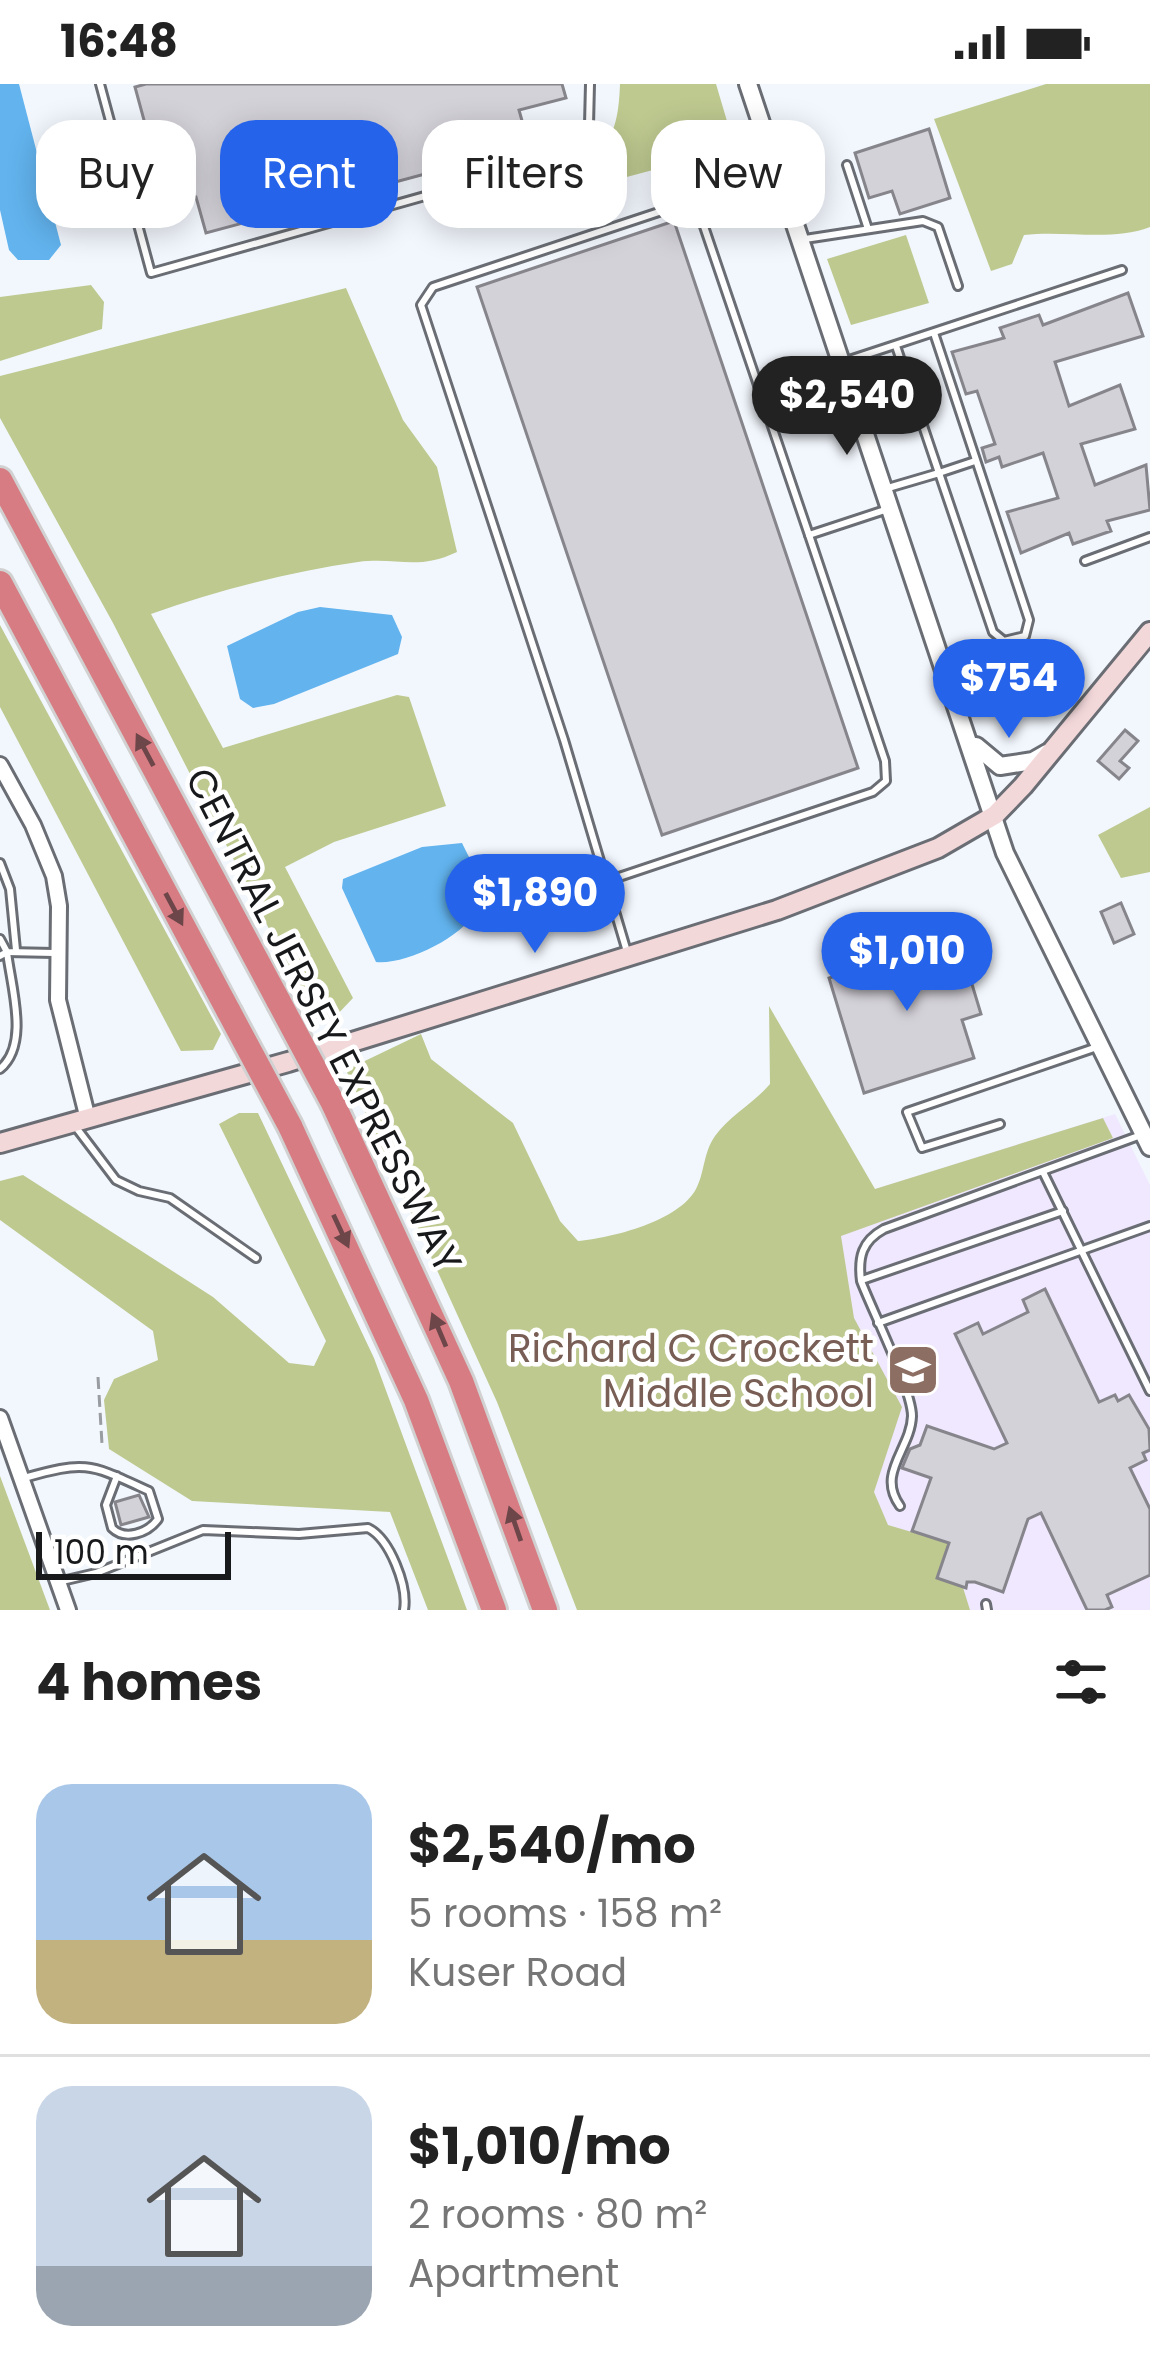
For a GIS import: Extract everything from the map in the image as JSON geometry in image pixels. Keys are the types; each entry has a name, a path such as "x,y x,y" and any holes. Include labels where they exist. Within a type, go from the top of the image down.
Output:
{"highway":[{"name":"CENTRAL JERSEY EXPRESSWAY","path":"0,480 333,1103 424,1295 484,1438 545,1610"},
{"name":"CENTRAL JERSEY EXPRESSWAY","path":"0,584 290,1126 416,1400 494,1610"}],"main road":[{"path":"1,1142 628,956 855,881 938,848 994,815 1150,632"}],"street":[{"path":"748,84 760,120"},
{"path":"797,228 1005,854 1147,1140"},
{"path":"965,731 984,757 1000,766 1033,761 1053,750"},
{"path":"0,765 33,825 53,875 62,1024 81,1121"},
{"path":"0,1418 68,1610"}],"lane":[{"path":"100,84 151,273 536,165 564,151 589,125 590,84"},
{"path":"847,165 868,230"},
{"path":"628,956 422,304 426,291 449,280 651,214"},
{"path":"801,240 923,221 938,227 958,286"},
{"path":"607,881 873,792 886,782 885,760 704,228"},
{"path":"843,362 1122,269"},
{"path":"896,346 993,632 1004,640 1017,640 1029,632 1030,620 934,333"},
{"path":"885,489 975,461"},
{"path":"808,536 892,508"},
{"path":"1085,561 1150,537"},
{"path":"0,863 10,890 8,953 16,1045 0,1069"},
{"path":"0,939 8,953"},
{"path":"8,953 58,953"},
{"path":"1000,1124 922,1148 907,1112 1100,1046"},
{"path":"81,1121 116,1180 139,1192 170,1198 256,1258"},
{"path":"900,1506 892,1496 891,1479 912,1418 861,1281 859,1262 872,1236 1147,1140"},
{"path":"1044,1174 1150,1391"},
{"path":"861,1281 1063,1211"},
{"path":"878,1323 1150,1226"},
{"path":"24,1478 84,1463 117,1476 153,1496 158,1519 147,1530 128,1535 112,1528 106,1505 117,1476"},
{"path":"58,1582 96,1574 202,1530 299,1534 368,1528 383,1540 404,1591 404,1610"}],"path":[{"path":"98,1377 103,1444"}],"shaded area":[{"name":"Richard C Crockett Middle School","path":"1115,1114 1150,1185 1150,1610 723,1610 802,1212"}],"green space":[{"path":"620,84 716,84 727,120 651,120 651,170 627,177 627,120 617,117"},
{"path":"1046,84 1150,84 1150,227 1120,234 1024,235 1012,264 991,271 934,119"},
{"path":"906,235 929,303 851,325 827,259"},
{"path":"91,285 104,302 102,329 0,361 0,297"},
{"path":"346,288 403,420 437,467 457,552 430,561 358,562 306,571 151,614 223,748 397,695 409,697 446,806 334,842 285,867 353,998 334,1018 315,1019 113,623 0,418 0,376"},
{"path":"0,625 221,1034 213,1050 181,1051 0,707"},
{"path":"1150,807 1150,872 1121,878 1098,835"},
{"path":"769,1006 875,1189 1103,1118 1113,1138 841,1236 854,1318 902,1407 874,1492 888,1525 949,1543 970,1610 577,1610 497,1402 346,1070 421,1034 431,1059 513,1123 560,1221 578,1241 592,1239 660,1219 696,1189 715,1136 770,1084"},
{"path":"239,1113 258,1113 374,1358 467,1610 428,1610 390,1512 192,1501 109,1449 104,1400 114,1379 158,1360 153,1331 0,1220 0,1181 23,1175 213,1297 289,1363 314,1366 326,1341 219,1124"},
{"path":"0,1476 50,1610 0,1610"}],"water":[{"path":"0,84 19,84 36,149 36,228 57,228 61,245 49,260 18,260 9,250 0,210"},
{"path":"320,607 392,615 402,637 398,654 274,704 253,708 240,699 227,646 298,612"},
{"path":"462,843 481,866 476,912 431,948 376,962 342,888 343,879 422,847"}],"building":[{"path":"562,84 566,98 519,110 522,120 422,120 422,175 398,181 398,120 220,120 220,228 225,228 206,233 196,197 196,120 144,120 135,87"},
{"path":"929,129 950,198 900,214 892,191 869,198 855,153"},
{"path":"653,228 676,228 858,768 662,835 477,287"},
{"path":"1128,293 1143,336 1055,362 1069,406 1120,385 1135,429 1081,444 1095,485 1146,465 1150,510 1107,521 1111,531 1073,544 1069,533 1021,553 1007,512 1058,498 1043,453 1002,467 999,457 986,462 982,448 995,444 977,391 966,394 952,352 1004,338 1000,328 1039,315 1043,325"},
{"path":"1125,730 1138,741 1120,761 1129,768 1119,779 1098,761"},
{"path":"1121,903 1134,934 1114,943 1101,912"},
{"path":"958,938 981,1014 962,1020 974,1058 864,1093 829,978"},
{"path":"1045,1289 1099,1402 1129,1395 1149,1429 1150,1450 1143,1453 1146,1460 1130,1468 1150,1509 1150,1575 1107,1595 1112,1607 1105,1610 1087,1610 1041,1513 1028,1519 1003,1592 975,1582 967,1582 966,1588 937,1578 949,1543 912,1531 931,1478 902,1468 910,1449 920,1445 927,1426 994,1449 1007,1443 955,1334 978,1323 983,1334 1028,1312 1023,1300"},
{"path":"139,1495 149,1517 121,1525 115,1502"}],"place":[{"name":"Richard C Crockett Middle School","path":"913,1370"}]}
